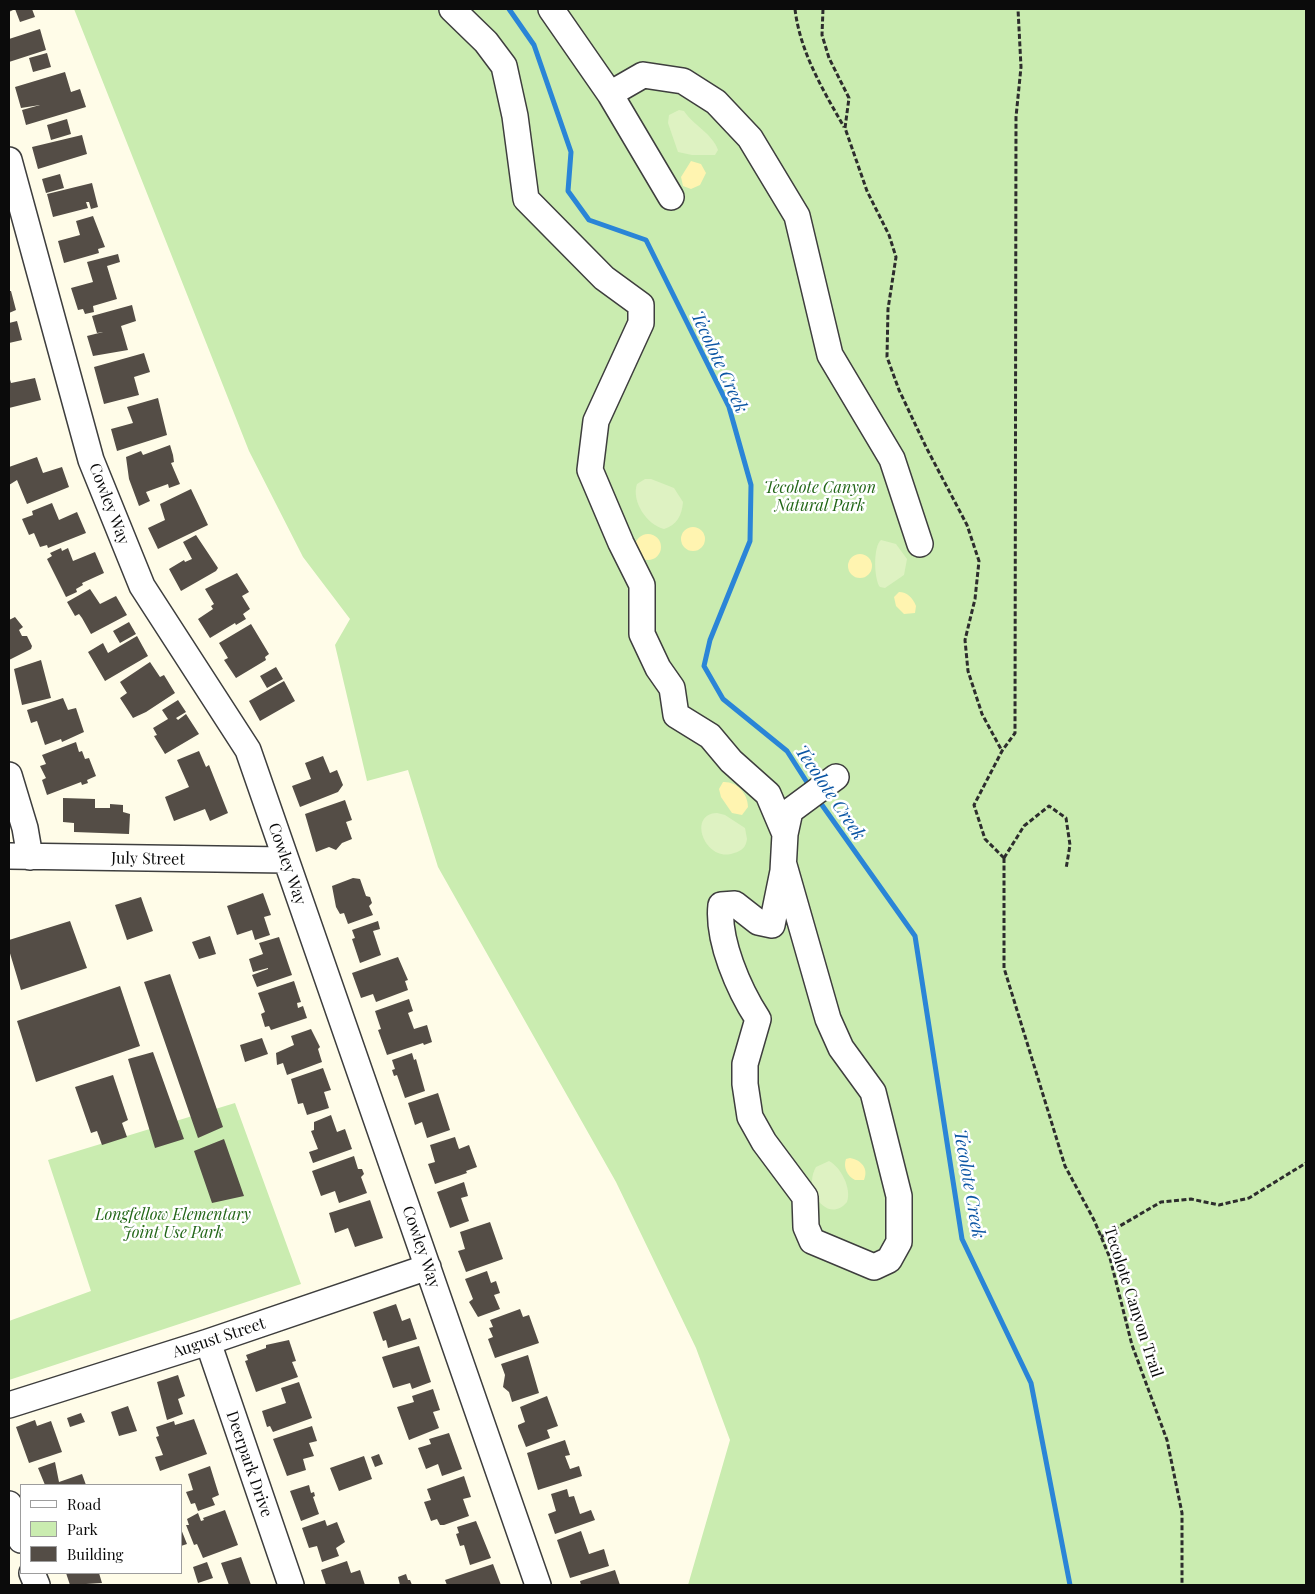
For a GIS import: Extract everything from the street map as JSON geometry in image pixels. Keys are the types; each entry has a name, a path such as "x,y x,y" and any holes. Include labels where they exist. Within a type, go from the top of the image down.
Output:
{"street":[{"path":"452,9 486,42 504,66 515,116 526,199 604,278 641,305 641,323 596,421 590,470 620,543 642,585 642,634 658,668 672,688 676,715 710,736 731,761 768,794 785,834"},
{"path":"551,9 610,94 670,197"},
{"path":"610,94 643,75 684,81 716,102 750,138 797,216 830,355 892,459 920,544"},
{"name":"Cowley Way","path":"9,160 92,460 142,586 248,750 538,1585"},
{"path":"9,775 25,828 19,857"},
{"path":"784,865 828,1019 841,1048 873,1092 900,1196 900,1242 889,1260 874,1267 812,1241 806,1227 805,1197 764,1142 750,1116 745,1084 745,1064 758,1019 744,997 726,947 719,918 721,905 735,904 758,922 772,925 784,865 785,834 790,811 822,788"},
{"name":"July Street","path":"19,857 286,860"},
{"name":"August Street","path":"9,1405 208,1342 428,1267"},
{"name":"Deerpark Drive","path":"208,1342 290,1585"},
{"path":"9,1504 20,1537"}],"path":[{"path":"795,9 798,34 815,73 844,128 867,191 889,235 896,258 888,309 887,357 899,390 926,447 967,525 979,561 975,598 965,640 968,671 982,714 1002,752"},
{"path":"823,9 822,35 829,58 849,98 844,128"},
{"path":"1018,9 1021,67 1016,117 1015,733 1002,752 974,804 985,839 1004,858 1024,826 1049,806 1066,818 1070,845 1066,869"},
{"name":"Tecolote Canyon Trail","path":"1004,858 1004,968 1065,1166 1110,1258 1132,1345 1167,1440 1182,1513 1182,1585"},
{"path":"1101,1237 1161,1202 1191,1199 1219,1205 1249,1198 1306,1163"}],"green space":[{"name":"Tecolote Canyon Natural Park","path":"74,9 1306,9 1306,1585 688,1585 730,1440 696,1348 616,1182 438,867 408,770 367,781 335,645 350,619 303,557 249,451"},
{"path":"679,110 684,111 712,139 718,150 715,155 692,155 678,152 668,123 669,115"},
{"path":"645,479 651,479 674,488 683,502 678,519 664,529 652,523 646,517 636,498 637,484"},
{"path":"881,540 896,544 907,559 904,575 885,588 880,587 876,578 876,556 878,543"},
{"path":"717,813 725,815 745,828 747,839 745,846 741,850 724,854 715,852 703,838 701,829 703,821 708,815"},
{"name":"Longfellow Elementary Joint Use Park","path":"235,1103 301,1284 9,1380 9,1321 91,1291 48,1160"},
{"path":"829,1161 838,1168 847,1185 847,1202 840,1208 832,1209 825,1207 819,1202 812,1185 816,1167"}],"sand":[{"path":"691,161 701,164 706,173 700,185 691,189 683,186 681,177"},
{"path":"693,527 702,530 705,539 702,548 693,551 684,548 681,539 684,530"},
{"path":"648,534 657,538 661,547 657,556 648,560 639,556 635,547 639,538"},
{"path":"860,554 865,555 871,561 871,571 865,577 860,578 855,577 849,571 848,566 849,561 855,555"},
{"path":"899,592 907,594 911,598 916,606 915,613 904,614 896,606 894,597"},
{"path":"723,782 737,786 744,793 748,807 742,815 732,813 721,797 719,789"},
{"path":"850,1158 861,1163 865,1168 864,1180 855,1180 848,1174 845,1162 846,1159"}],"building":[{"path":"15,9 32,9 35,17 20,22"},
{"path":"40,29 46,50 9,62 9,39"},
{"path":"47,53 51,67 33,72 29,58"},
{"path":"65,72 71,92 80,89 86,107 26,125 22,110 40,105 21,108 15,87"},
{"path":"67,119 71,134 51,140 47,125"},
{"path":"82,135 87,154 38,169 32,147"},
{"path":"60,174 64,188 46,193 42,179"},
{"path":"92,183 98,207 91,209 89,202 86,202 88,208 53,217 47,194"},
{"path":"93,216 105,247 98,249 99,253 64,263 58,241 80,235 76,221"},
{"path":"118,254 120,262 107,266 117,299 93,306 94,312 85,314 83,309 78,310 71,288 93,282 87,262"},
{"path":"9,291 11,291 16,310 9,313"},
{"path":"132,305 136,321 121,326 128,350 93,356 87,336 103,332 97,333 92,316"},
{"path":"17,321 22,340 9,343 9,323"},
{"path":"144,353 150,372 134,377 139,395 104,404 94,367"},
{"path":"9,376 11,383 35,378 41,400 9,408"},
{"path":"158,398 167,435 117,451 111,429 133,423 127,407"},
{"path":"170,445 174,462 171,463 180,484 169,488 168,484 146,492 150,501 139,506 129,479 126,457 141,451 143,455"},
{"path":"37,457 43,473 62,467 69,487 27,504 17,480 9,485 9,467"},
{"path":"191,489 208,525 158,549 148,528 165,520 160,504"},
{"path":"52,503 59,520 77,512 86,533 48,548 47,545 40,547 34,533 29,535 22,519 33,515 32,511"},
{"path":"196,535 218,568 181,591 169,569 184,560 185,562 192,559 183,542"},
{"path":"61,548 62,551 68,548 73,561 95,552 104,573 82,583 83,585 76,589 77,592 66,597 47,559 52,556 50,553"},
{"path":"237,573 249,592 242,596 250,609 243,614 246,619 236,625 235,623 210,638 198,619 213,609 211,606 214,604 205,589"},
{"path":"90,589 100,604 116,596 127,615 91,634 79,614 75,616 67,602"},
{"path":"15,617 23,627 19,630 22,636 27,636 32,646 31,649 9,660 9,620"},
{"path":"129,622 136,634 120,643 113,631"},
{"path":"251,624 269,654 265,657 266,660 236,678 224,660 228,658 219,643"},
{"path":"137,636 148,656 105,681 88,652 103,643 108,653"},
{"path":"41,660 51,698 22,705 14,669"},
{"path":"150,662 160,677 164,675 175,693 133,718 120,698 127,693 120,682"},
{"path":"276,667 283,679 267,688 260,676"},
{"path":"284,681 295,701 260,721 249,701"},
{"path":"63,698 68,710 76,708 84,732 62,742 61,739 45,745 37,721 31,723 27,710"},
{"path":"178,700 186,712 176,718 178,720 186,714 199,734 165,754 154,736 157,735 153,728 168,719 162,710"},
{"path":"76,742 79,752 82,751 85,759 89,758 96,776 87,780 88,783 82,785 81,782 47,795 42,780 46,778 40,766 46,764 42,755"},
{"path":"199,751 206,767 209,765 228,813 210,821 205,809 174,821 165,797 189,787 177,760"},
{"path":"323,756 330,773 337,770 343,785 338,792 300,807 292,786 311,779 305,763"},
{"path":"63,798 95,799 95,808 110,808 110,804 123,805 123,812 130,814 129,834 74,832 74,823 63,822"},
{"path":"345,800 352,820 346,822 352,839 342,843 336,850 329,847 316,852 305,814"},
{"path":"353,878 360,879 366,896 370,897 372,903 369,906 373,915 348,924 344,913 340,914 336,907 332,886"},
{"path":"263,893 271,915 264,917 270,935 255,940 252,930 237,935 227,906"},
{"path":"141,897 153,931 127,940 115,905"},
{"path":"70,921 87,968 21,990 9,950 9,940"},
{"path":"378,921 380,929 373,931 381,955 360,963 352,939 355,938 352,930"},
{"path":"210,936 216,954 199,959 192,942"},
{"path":"279,937 292,975 257,987 252,975 268,968 253,972 249,959 263,954 259,943"},
{"path":"398,957 408,980 405,981 408,990 376,1002 373,994 361,998 352,973"},
{"path":"170,974 223,1127 198,1138 144,982"},
{"path":"294,981 301,1002 297,1003 298,1008 303,1006 307,1018 271,1030 269,1026 265,1027 261,1014 265,1012 258,993"},
{"path":"120,986 140,1046 36,1082 17,1021"},
{"path":"409,999 413,1011 408,1013 414,1029 427,1025 432,1042 424,1045 423,1043 387,1055 378,1030 381,1029 375,1011"},
{"path":"311,1029 320,1047 318,1049 322,1062 287,1075 283,1063 277,1065 276,1053 294,1045 291,1036"},
{"path":"262,1038 268,1054 245,1062 240,1045"},
{"path":"153,1052 184,1139 155,1148 128,1059"},
{"path":"412,1053 414,1060 416,1059 425,1091 405,1098 397,1075 394,1076 392,1070 395,1069 392,1060"},
{"path":"323,1068 331,1090 324,1092 329,1108 307,1115 303,1103 298,1104 291,1079"},
{"path":"113,1075 128,1120 122,1123 127,1137 102,1145 97,1131 91,1133 75,1087"},
{"path":"438,1093 450,1130 427,1138 422,1122 415,1125 408,1103"},
{"path":"331,1115 337,1132 345,1129 352,1149 313,1163 309,1152 318,1149 311,1131 314,1130 314,1122"},
{"path":"455,1137 459,1149 469,1145 477,1167 466,1171 467,1173 435,1184 428,1164 435,1162 430,1145"},
{"path":"224,1139 244,1196 212,1203 194,1151"},
{"path":"354,1156 358,1169 362,1169 364,1174 361,1177 367,1193 339,1203 335,1191 321,1196 312,1171"},
{"path":"464,1182 468,1196 461,1198 469,1221 450,1228 437,1192"},
{"path":"370,1200 383,1238 355,1247 348,1228 335,1233 329,1213"},
{"path":"490,1222 503,1259 466,1272 458,1251 465,1249 460,1232"},
{"path":"487,1271 491,1283 496,1281 500,1293 494,1295 500,1309 478,1317 469,1302 473,1299 465,1279"},
{"path":"396,1304 402,1321 410,1318 417,1339 388,1348 386,1340 383,1341 373,1312"},
{"path":"520,1309 523,1317 529,1315 539,1343 495,1358 488,1339 493,1337 489,1328 493,1327 490,1320"},
{"path":"289,1340 296,1361 292,1362 298,1377 256,1392 245,1361 248,1360 246,1355 266,1348 266,1345"},
{"path":"419,1346 431,1382 412,1389 410,1383 393,1388 382,1357"},
{"path":"528,1355 539,1393 512,1402 509,1392 503,1387 505,1375 501,1364"},
{"path":"178,1375 185,1396 178,1399 183,1414 167,1420 157,1382"},
{"path":"299,1382 312,1418 273,1432 270,1426 267,1427 262,1411 286,1403 281,1388"},
{"path":"433,1389 440,1410 433,1412 439,1428 409,1440 397,1407 414,1402 412,1396"},
{"path":"547,1396 558,1426 547,1430 550,1438 526,1447 518,1427 518,1425 525,1422 520,1407"},
{"path":"128,1406 137,1431 119,1436 111,1412"},
{"path":"81,1413 85,1422 70,1427 67,1418"},
{"path":"194,1419 207,1454 160,1471 155,1457 163,1455 156,1437 159,1436 156,1427 174,1421 175,1425"},
{"path":"35,1420 37,1426 51,1421 62,1452 29,1463 16,1427"},
{"path":"312,1426 317,1441 309,1443 314,1456 303,1459 306,1470 287,1476 273,1439"},
{"path":"449,1433 462,1469 442,1476 438,1464 426,1469 418,1448 431,1444 429,1439"},
{"path":"565,1440 570,1455 565,1456 570,1469 579,1466 582,1476 538,1490 527,1453"},
{"path":"379,1454 383,1464 375,1467 371,1457"},
{"path":"364,1456 372,1479 339,1491 330,1468"},
{"path":"55,1462 59,1482 82,1474 86,1484 45,1484 38,1468"},
{"path":"210,1466 219,1495 212,1498 215,1505 198,1511 195,1503 191,1504 186,1492 193,1490 188,1474"},
{"path":"464,1476 471,1497 463,1499 469,1516 444,1525 440,1525 437,1519 431,1521 424,1502 431,1500 427,1489"},
{"path":"309,1485 311,1493 314,1492 315,1496 313,1497 319,1514 301,1521 290,1491"},
{"path":"567,1489 569,1497 574,1496 580,1514 591,1510 595,1520 555,1534 548,1514 556,1511 551,1494"},
{"path":"225,1510 238,1545 203,1558 197,1544 194,1545 186,1525 189,1525 187,1519 198,1513 201,1521 204,1520 203,1518"},
{"path":"325,1520 327,1526 337,1522 345,1542 336,1548 339,1556 322,1562 317,1546 309,1548 302,1528"},
{"path":"476,1521 491,1558 470,1565 464,1545 460,1546 456,1534 459,1533 457,1527"},
{"path":"581,1531 589,1554 604,1549 609,1566 570,1578 557,1540"},
{"path":"182,1532 187,1544 182,1546"},
{"path":"241,1557 251,1585 229,1585 221,1563"},
{"path":"347,1561 351,1573 360,1570 365,1585 326,1585 321,1570"},
{"path":"207,1562 213,1578 198,1583 193,1567"},
{"path":"493,1564 501,1585 447,1585 445,1580"},
{"path":"615,1570 620,1585 581,1585 580,1581"},
{"path":"66,1574 99,1574 102,1583 70,1585"},
{"path":"406,1574 412,1585 400,1585 398,1577"}],"waterway":[{"name":"Tecolote Creek","path":"509,9 534,45 571,152 568,191 589,220 646,240 729,407 751,485 750,541 710,640 704,666 723,699 787,751 810,787"},
{"name":"Tecolote Creek","path":"817,798 915,936 962,1239 1031,1383 1070,1585"}]}
